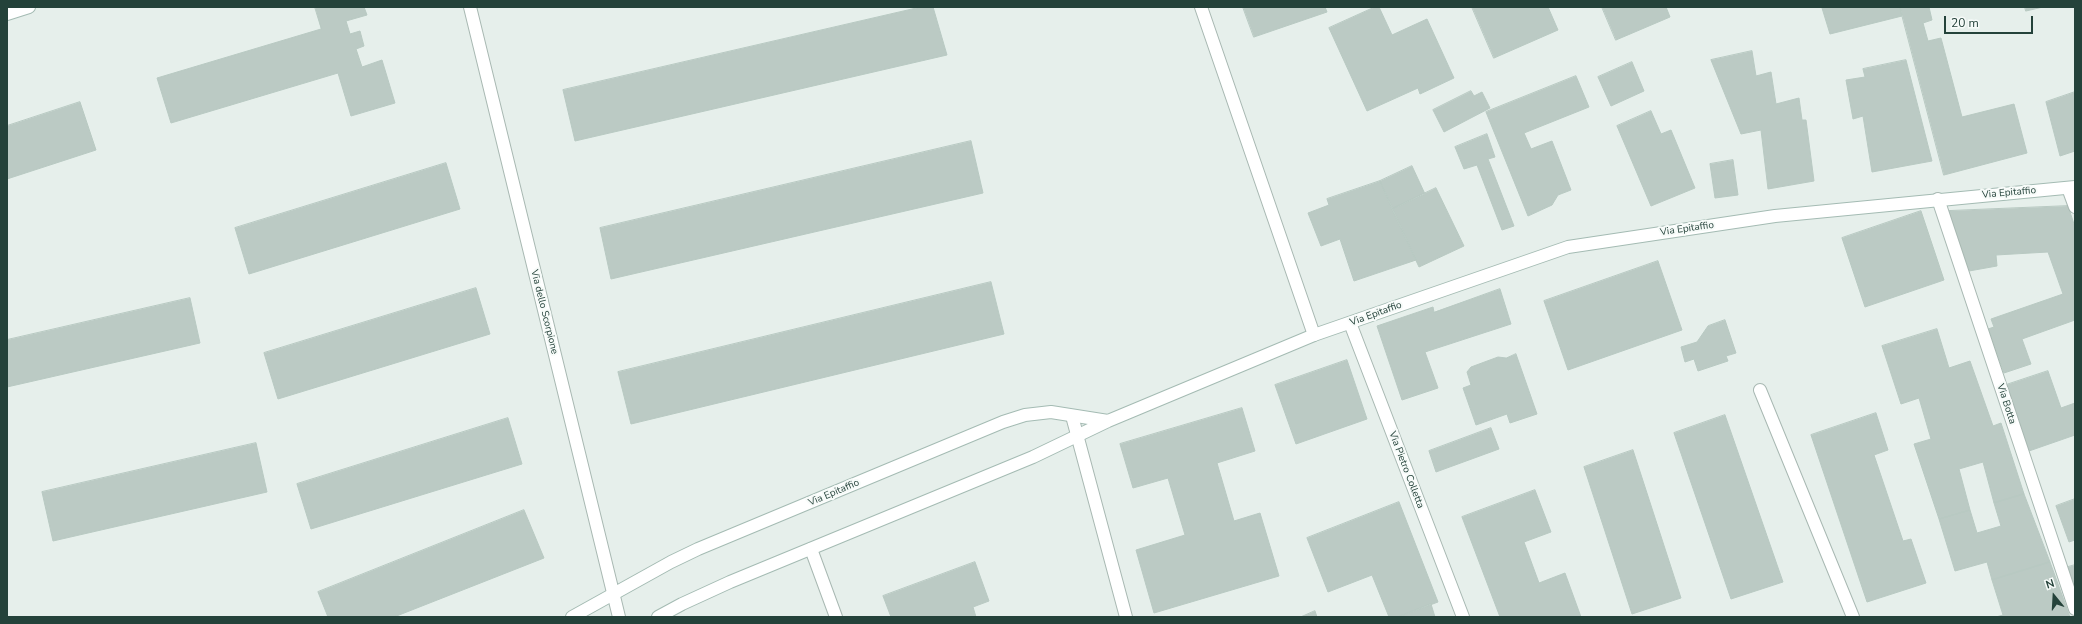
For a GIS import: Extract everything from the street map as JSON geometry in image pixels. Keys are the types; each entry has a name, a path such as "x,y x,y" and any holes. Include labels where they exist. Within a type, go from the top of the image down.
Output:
{"street":[{"path":"7,14 29,7"},
{"name":"Via dello Scorpione","path":"470,7 619,617"},
{"path":"1201,7 1314,335"},
{"path":"2072,188 2075,207"},
{"name":"Via Epitaffio","path":"658,617 682,604 1033,457 1108,421 1314,335 1568,247 1775,216 1938,199 2072,188"},
{"name":"Via Botta","path":"1938,199 2075,609"},
{"name":"Via Pietro Colletta","path":"1350,323 1463,617"},
{"path":"1760,390 1853,617"},
{"name":"Via Epitaffio","path":"572,617 671,562 698,549 1003,422 1025,415 1051,412 1108,421"},
{"path":"1072,416 1126,617"},
{"path":"811,549 836,617"}],"building":[{"path":"315,7 364,7 367,15 346,21 350,34 360,31 364,46 356,49 362,67 382,60 395,103 351,116 338,73 171,123 157,78 321,29"},
{"path":"921,7 933,7 947,55 575,141 563,90"},
{"path":"1243,7 1325,7 1327,12 1254,37"},
{"path":"1375,7 1379,7 1392,35 1427,19 1454,78 1420,94 1418,88 1367,111 1329,28"},
{"path":"1472,7 1548,7 1558,30 1494,58"},
{"path":"1602,7 1666,7 1670,17 1616,40"},
{"path":"1900,7 1902,16 1830,34 1822,8"},
{"path":"1900,7 1929,7 1932,20 1923,23 1928,41 1941,38 1962,117 2014,104 2027,153 1944,175"},
{"path":"2025,7 2043,7 2026,11"},
{"path":"1752,51 1756,76 1771,72 1776,104 1799,98 1802,120 1806,120 1814,181 1768,189 1761,130 1741,134 1711,60"},
{"path":"1906,60 1932,161 1872,172 1863,116 1853,119 1846,80 1865,77 1863,69"},
{"path":"1632,62 1644,91 1611,106 1598,77"},
{"path":"1576,76 1589,107 1524,133 1531,149 1552,141 1571,190 1558,195 1552,205 1528,216 1486,112"},
{"path":"1471,91 1474,96 1482,92 1490,108 1444,132 1433,110"},
{"path":"2075,92 2075,151 2060,156 2046,102"},
{"path":"80,102 96,150 7,179 7,126"},
{"path":"1651,111 1661,134 1671,130 1695,188 1651,206 1617,126"},
{"path":"1487,134 1495,157 1488,159 1514,226 1502,230 1477,165 1464,169 1455,147"},
{"path":"971,141 983,193 611,279 600,228"},
{"path":"1733,160 1738,195 1715,198 1710,164"},
{"path":"446,163 460,209 249,274 235,228"},
{"path":"1412,166 1425,194 1392,209 1380,181"},
{"path":"1380,181 1416,260 1354,281 1340,239 1321,246 1308,213 1329,205 1327,199"},
{"path":"1436,188 1464,246 1419,267 1392,209"},
{"path":"2068,206 2075,227 2075,320 2022,339 2031,364 2004,373 1988,329 1994,327 1991,319 2063,294 2048,252 1996,255 1997,266 1969,271 1948,211"},
{"path":"1921,211 1944,280 1865,307 1842,238"},
{"path":"1658,261 1682,330 1568,370 1544,301"},
{"path":"991,282 1004,334 631,424 618,372"},
{"path":"476,288 490,334 278,399 264,353"},
{"path":"1500,289 1511,324 1425,352 1438,388 1402,400 1377,326 1433,307 1434,312"},
{"path":"190,298 200,343 7,387 7,340"},
{"path":"1725,320 1736,353 1726,356 1728,361 1698,371 1694,359 1685,362 1681,347 1697,342 1708,326"},
{"path":"1937,329 1949,368 1970,361 1993,426 2001,423 2024,494 1994,503 1983,462 1959,469 1970,510 1939,519 1914,444 1931,439 1919,398 1901,404 1882,346"},
{"path":"1516,354 1537,414 1510,423 1507,414 1476,425 1463,388 1471,385 1467,372 1471,367 1498,357 1506,358"},
{"path":"1347,360 1367,419 1296,444 1275,385"},
{"path":"2048,371 2061,408 2075,403 2075,435 2029,451 2006,385"},
{"path":"1242,408 1255,451 1217,463 1234,521 1260,513 1279,576 1154,613 1136,550 1185,535 1168,478 1133,488 1120,444"},
{"path":"1876,413 1888,450 1874,455 1903,541 1911,539 1926,583 1867,602 1811,435"},
{"path":"1725,415 1783,582 1731,599 1674,433"},
{"path":"508,418 522,464 311,529 297,484"},
{"path":"1491,428 1499,449 1436,472 1429,451"},
{"path":"256,443 267,492 53,541 42,492"},
{"path":"1633,450 1681,598 1632,614 1584,467"},
{"path":"1535,490 1551,532 1524,542 1539,583 1565,573 1581,617 1500,617 1462,517"},
{"path":"2024,494 2050,562 1992,580 1987,562 1955,571 1939,519 1970,510 1977,533 2001,526 1994,503"},
{"path":"2075,499 2075,540 2069,542 2056,506"},
{"path":"1399,502 1438,602 1398,617 1389,617 1372,575 1328,592 1307,538"},
{"path":"524,510 544,558 394,617 328,617 318,592"},
{"path":"975,562 989,601 973,607 976,617 891,617 883,596"},
{"path":"2050,562 2070,617 1996,617 2003,615 1992,580"},
{"path":"2075,565 2075,588 2068,567"},
{"path":"1431,604 1435,617 1398,617"},
{"path":"1315,611 1317,617 1301,617"}]}
